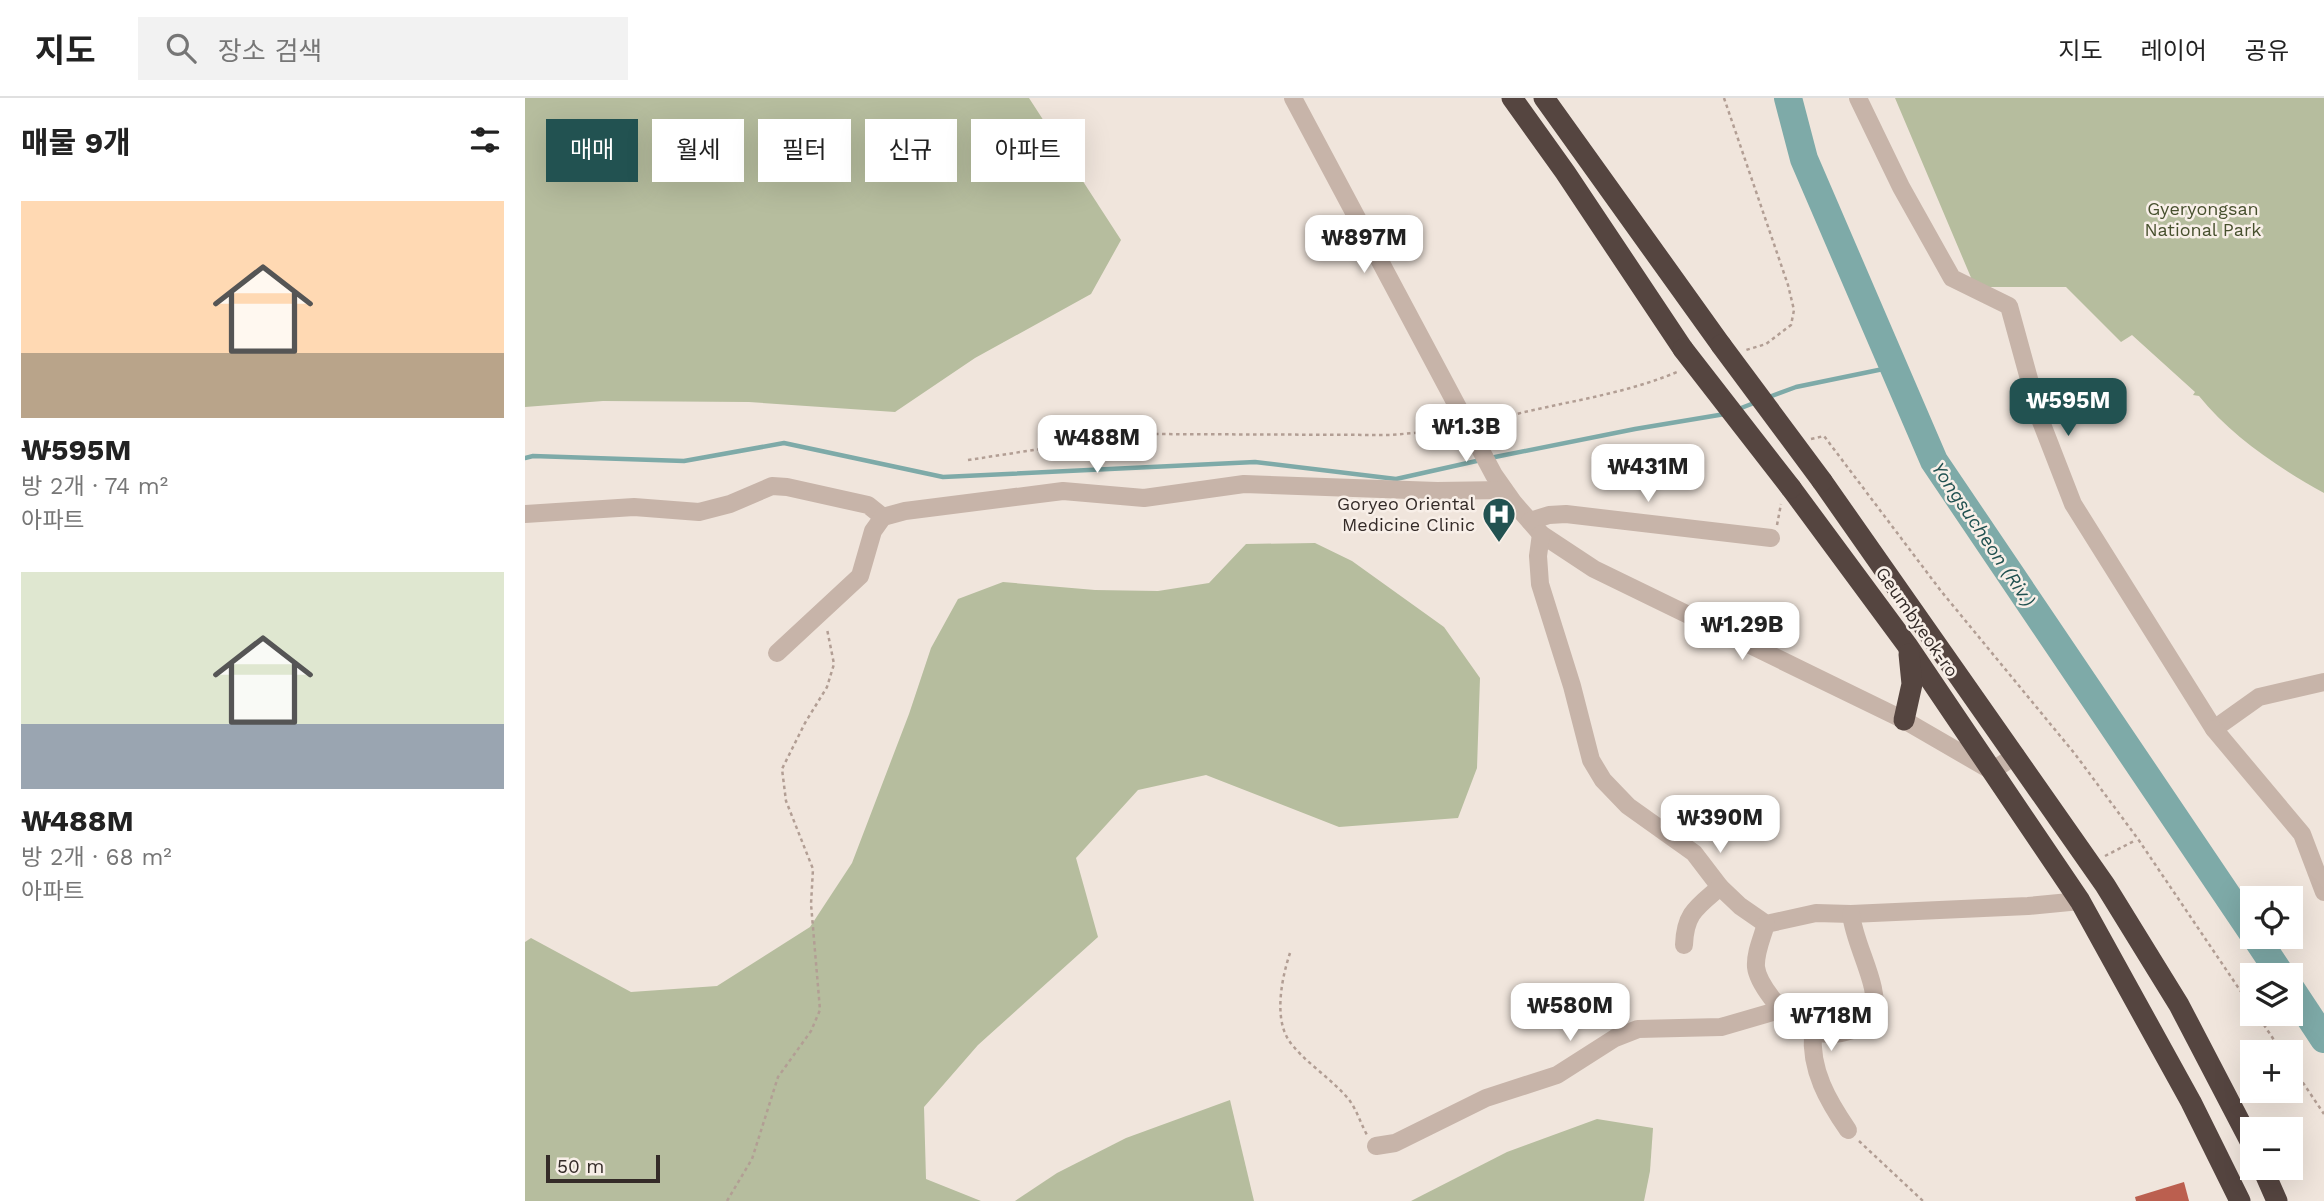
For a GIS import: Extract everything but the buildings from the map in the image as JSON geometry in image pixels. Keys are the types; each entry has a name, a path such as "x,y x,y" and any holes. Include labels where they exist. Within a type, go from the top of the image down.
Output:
{"highway":[{"name":"Geumbyeok-ro","path":"1512,98 1785,493 1907,645 2080,901 2191,1102 2240,1201"},
{"name":"Geumbyeok-ro","path":"1544,98 1822,481 2105,885 2179,1005 2240,1122"},
{"path":"1904,720 1911,697 1913,671 1907,645"},
{"path":"2268,1180 2277,1201"}],"street":[{"path":"1293,98 1470,431 1499,482 1536,528 1594,569 1904,720 1992,771 2016,755"},
{"path":"1858,98 1901,187 1952,278 2009,306 2040,419 2073,504 2214,729 2302,834 2324,892"},
{"path":"777,653 860,576 873,531 883,517 905,510 1063,491 1145,498 1244,484 1437,491 1499,482"},
{"path":"525,514 634,507 699,512 730,504 772,486 868,505 883,517"},
{"path":"1771,538 1566,514 1549,515 1536,528 1540,584 1572,686 1591,760 1603,780 1628,806 1694,853 1720,887 1740,906 1766,924 1816,913 1850,914 2028,906 2080,901"},
{"path":"2214,729 2259,696 2324,682"},
{"path":"1684,945 1685,925 1691,914 1720,887"},
{"path":"1766,924 1756,969 1780,1010 1813,1033 1835,1034 1858,1029 1874,1018 1877,1004 1850,914"},
{"path":"1376,1146 1395,1143 1486,1098 1557,1075 1615,1038 1639,1029 1721,1027 1780,1010"},
{"path":"1813,1033 1815,1070 1830,1104 1848,1130"}],"path":[{"path":"1724,98 1788,285 1794,310 1791,325 1766,344 1742,351"},
{"path":"968,460 1139,434 1390,435 1470,431 1647,384 1681,370"},
{"path":"1802,441 1824,436 1891,526 2075,754 2138,839 2240,990"},
{"path":"1771,538 1777,528 1785,493"},
{"path":"727,1201 752,1159 778,1077 811,1031 820,1010 811,904 813,869 786,801 782,769 827,687 834,664 822,613"},
{"path":"2102,857 2138,839"},
{"path":"1290,953 1284,972 1281,1019 1288,1039 1326,1074 1352,1103 1366,1134 1376,1146"},
{"path":"2303,1083 2324,1114"},
{"path":"1848,1130 1923,1201"}],"green space":[{"path":"525,98 1029,98 1043,119 971,119 971,182 1083,182 1121,240 1091,294 975,358 895,412 749,402 603,401 525,407"},
{"name":"Gyeryongsan National Park","path":"1895,98 2324,98 2324,493 2273,462 2241,438 2132,335 2121,342 2066,287 1975,287"},
{"path":"1315,543 1352,561 1444,627 1480,678 1477,768 1458,818 1339,827 1206,775 1138,790 1076,858 1098,937 978,1045 924,1107 926,1179 981,1201 525,1201 525,942 531,938 631,992 717,986 810,927 852,863 909,714 931,648 958,599 1003,582 1095,590 1158,591 1209,583 1246,544"},
{"path":"1230,1100 1254,1201 1015,1201 1057,1173 1126,1138"},
{"path":"1597,1119 1653,1128 1650,1171 1644,1201 1411,1201 1507,1152"}],"waterway":[{"name":"Yongsucheon (Riv.)","path":"1788,98 1804,159 1934,461 2240,914"},
{"path":"1769,397 1796,387 1893,367"},
{"path":"1736,410 1754,403"},
{"path":"1490,458 1725,414"},
{"path":"525,458 533,456 684,461 784,443 943,477 1255,462 1396,479 1481,460"},
{"name":"Yongsucheon (Riv.)","path":"2264,949 2273,963"},
{"name":"Yongsucheon (Riv.)","path":"2303,1007 2324,1039"}],"place":[{"name":"Goryeo Oriental Medicine Clinic","path":"1499,544"}]}
